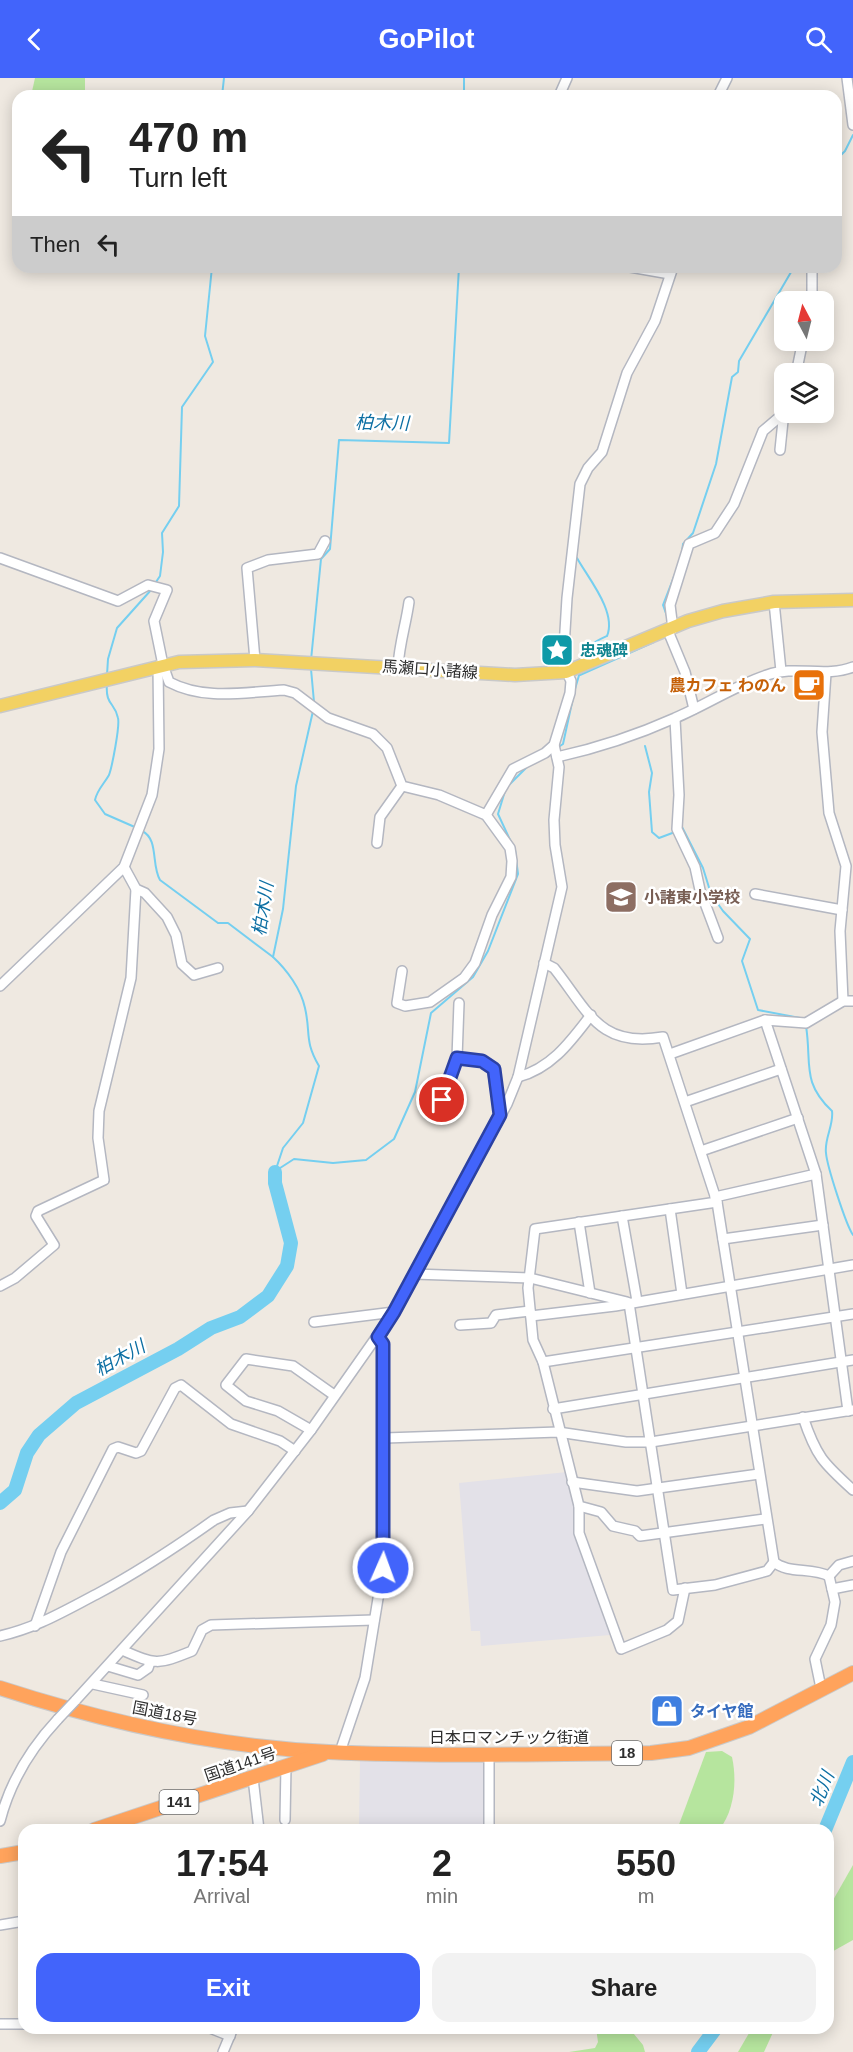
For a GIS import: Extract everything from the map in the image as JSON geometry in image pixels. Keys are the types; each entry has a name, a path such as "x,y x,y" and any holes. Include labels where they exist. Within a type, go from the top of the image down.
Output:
{"highway":[{"name":"日本ロマンチック街道","path":"334,1752 651,1753 689,1748 749,1727 853,1673"},
{"name":"国道18号","path":"0,1688 56,1706 162,1730 257,1745 334,1752"},
{"path":"257,1745 269,1755 268,1766 258,1776"},
{"name":"国道141号","path":"112,1824 334,1752"},
{"path":"0,1856 18,1853"}],"main road":[{"name":"馬瀬口小諸線","path":"0,706 70,691 160,665 255,660 515,675 566,672 688,621 723,611 774,602 853,600"}],"street":[{"path":"848,80 853,125"},
{"path":"0,1817 14,1779 30,1753 58,1719 248,1511 311,1430 378,1337 394,1312 500,1115 518,1077 562,887 554,820 559,782 554,745 570,693 571,681 564,664 567,598 580,484 588,468 602,452 627,373 655,321 670,273"},
{"path":"812,273 812,291"},
{"path":"694,709 686,672 670,630 670,605 689,544 715,533 734,504 763,431 774,421"},
{"path":"780,450 783,423"},
{"path":"255,660 247,568 268,560 318,554 325,541"},
{"path":"0,558 118,601 148,585 167,590 154,621 160,665 159,749 152,795 124,867 0,986"},
{"path":"398,668 399,649 405,635 409,602"},
{"path":"774,602 781,671"},
{"path":"160,665 169,682 193,692 214,694 284,690 294,693 328,718 373,734 387,748 402,786"},
{"path":"557,757 602,747 675,719 764,676 781,671 806,669 826,674 853,667"},
{"path":"670,1054 765,1020 806,1023 848,1001 840,931 846,866 829,813 822,732 826,674"},
{"path":"675,719 679,795 677,829 695,867 718,938"},
{"path":"486,815 513,769 545,753 554,745"},
{"path":"402,786 439,795 486,815 510,848 511,877 492,915 475,963 464,978 430,1002 405,1006 397,1003 396,998 402,971"},
{"path":"376,843 380,817 402,786"},
{"path":"0,1286 15,1278 54,1245 36,1216 38,1211 104,1180 98,1138 99,1111 131,978 136,889 124,867"},
{"path":"136,889 145,893 167,917 176,935 182,964 188,972 194,975 218,968"},
{"path":"755,894 842,910"},
{"path":"544,963 554,968 604,1031 615,1037 640,1040 663,1037 716,1199 731,1285 765,1519 774,1562 779,1566 817,1569 829,1575"},
{"path":"436,1116 457,1058 459,1004"},
{"path":"518,1077 532,1074 555,1057 591,1015"},
{"path":"385,1438 558,1432 626,1442 651,1442 851,1411 835,1317 816,1174 765,1020"},
{"path":"457,1058 482,1061 492,1066 500,1115"},
{"path":"685,1102 781,1069"},
{"path":"700,1151 798,1118"},
{"path":"685,1588 678,1621 667,1630 621,1649 579,1533 579,1506 558,1432 543,1362 533,1340 528,1288 535,1229 670,1209 816,1174"},
{"path":"670,1209 682,1294"},
{"path":"622,1216 633,1302 636,1348 673,1590 715,1585 767,1571 774,1562"},
{"path":"579,1222 590,1293"},
{"path":"723,1239 823,1225"},
{"path":"460,1325 491,1323 496,1315 633,1302 853,1265"},
{"path":"414,1274 530,1278 633,1302"},
{"path":"314,1322 394,1312"},
{"path":"543,1362 853,1314"},
{"path":"334,1752 365,1678 383,1568 385,1438 383,1344 378,1337"},
{"path":"311,1430 278,1412 246,1401 226,1384 246,1359 254,1358 267,1363 293,1366 334,1395"},
{"path":"553,1409 853,1360"},
{"path":"35,1626 61,1552 113,1449 118,1447 136,1453 141,1451 175,1388 181,1385 231,1424 280,1441 295,1450"},
{"path":"804,1418 814,1449 824,1463 853,1490"},
{"path":"572,1482 638,1491 759,1474"},
{"path":"579,1506 601,1512 613,1526 635,1531 640,1536 765,1519"},
{"path":"0,1636 35,1626 119,1584 214,1520 230,1513 248,1511"},
{"path":"829,1575 839,1565 853,1561"},
{"path":"821,1688 815,1659 831,1625 835,1602 829,1575"},
{"path":"832,1589 853,1585"},
{"path":"122,1650 150,1662 162,1663 192,1651 202,1630 211,1625 374,1620"},
{"path":"108,1666 138,1675 148,1668 150,1662"},
{"path":"93,1683 143,1695"},
{"path":"489,1754 489,1824"},
{"path":"285,1820 286,1766"},
{"path":"258,1776 259,1824"},
{"path":"0,1924 18,1922"},
{"path":"0,2024 18,2024"},
{"path":"224,2052 231,2034"}],"shaded area":[{"path":"567,1472 575,1500 576,1535 610,1635 481,1646 480,1631 471,1631 459,1483"},
{"path":"360,1758 488,1759 487,1824 359,1824"}],"green space":[{"path":"35,78 85,78 85,90 32,90"},
{"path":"722,1751 732,1757 733,1795 728,1813 723,1824 679,1824 706,1752"},
{"path":"853,1865 853,1940 834,1951 834,1898"},
{"path":"597,2034 634,2034 643,2045 645,2052 569,2052 595,2048 598,2042"},
{"path":"748,2034 772,2034 764,2052 738,2052"}],"waterway":[{"path":"223,90 224,78"},
{"name":"柏木川","path":"464,78 464,90"},
{"path":"842,154 853,135"},
{"path":"154,585 160,576 163,552 162,533 179,506 182,407 213,362 205,336 211,273"},
{"name":"柏木川","path":"311,660 321,559 330,549 339,440 449,443 459,273"},
{"path":"682,552 683,544 693,533 716,464 732,377 738,372 739,361 790,273"},
{"path":"577,558 605,606 609,627 607,636 591,645 582,661"},
{"path":"668,619 663,605 675,574"},
{"path":"107,675 108,659 117,628 151,590"},
{"path":"580,675 654,642"},
{"name":"柏木川","path":"311,669 314,702"},
{"path":"575,689 580,672"},
{"path":"107,683 107,696 117,713 118,729 109,775 95,800 105,814 137,828"},
{"path":"557,748 563,744 573,698"},
{"name":"柏木川","path":"275,1172 283,1148 303,1123 319,1066 310,1043 303,1001 297,987 273,957 283,909 296,786 313,711"},
{"path":"645,746 652,773 649,792 652,832 659,838 675,832"},
{"path":"508,786 527,767"},
{"path":"505,791 498,814 511,842"},
{"path":"680,829 682,827 703,868 711,894 723,911 750,939 742,961 758,1010 800,1018"},
{"path":"142,831 151,840 160,880 218,923 228,923 273,957"},
{"path":"277,1170 294,1159 333,1163 366,1160 394,1139 415,1092 431,1013 473,977 488,951 518,874 515,850"},
{"path":"806,1026 812,1081 822,1101 832,1111 826,1148 827,1160 853,1235"},
{"name":"柏木川","path":"0,1503 15,1490 27,1453 39,1435 76,1403 178,1349 211,1328 240,1317 268,1296 287,1266 291,1243 275,1183 275,1172"},
{"name":"北川","path":"827,1824 853,1762"},
{"name":"北川","path":"698,2052 712,2034"}],"place":[{"name":"忠魂碑","path":"557,650"},
{"name":"農カフェ わのん","path":"809,685"},
{"name":"小諸東小学校","path":"621,897"},
{"name":"タイヤ館","path":"667,1711"}],"route":[{"path":"383,1568 385,1438 383,1344 378,1337 394,1312 500,1115 494,1069 482,1061 457,1058 442,1100"}]}
